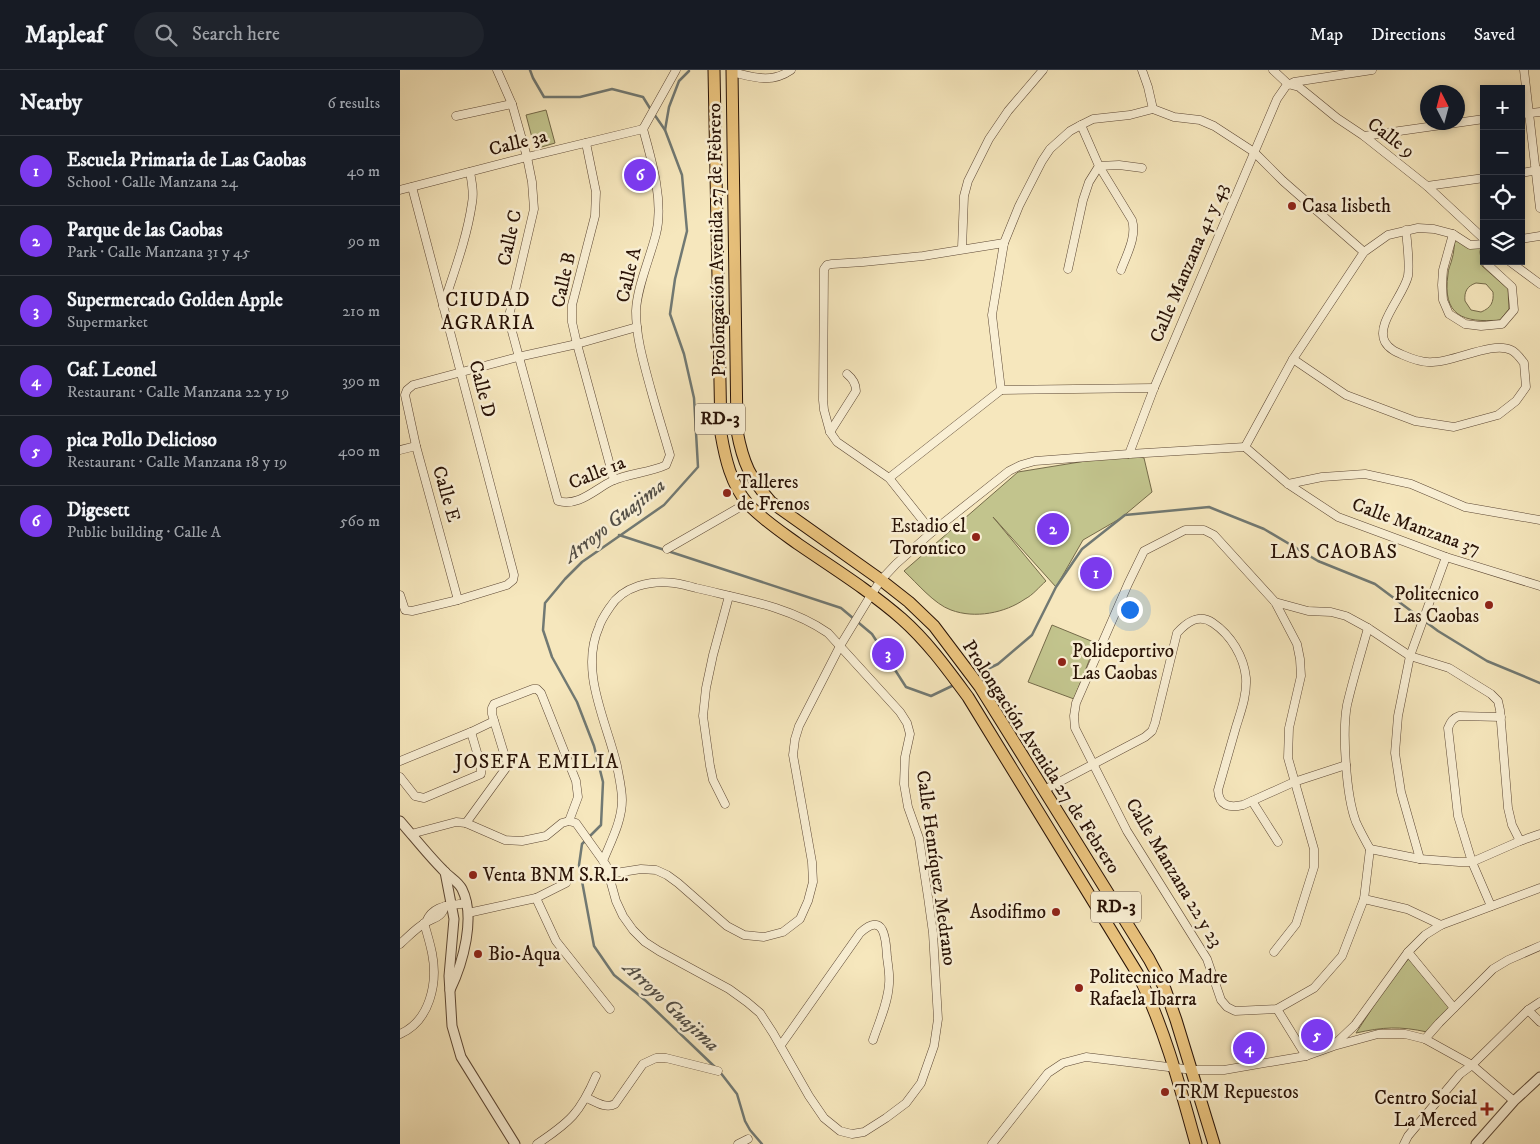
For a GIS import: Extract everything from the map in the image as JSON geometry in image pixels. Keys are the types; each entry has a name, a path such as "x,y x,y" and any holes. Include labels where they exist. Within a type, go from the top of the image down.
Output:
{"main road":[{"name":"Prolongación Avenida 27 de Febrero","path":"714,70 721,434 729,470 747,503 769,524 871,595 902,619 925,642 968,697 1138,976 1152,1003 1175,1068 1196,1144"},
{"name":"Prolongación Avenida 27 de Febrero","path":"732,71 737,431 741,452 749,473 758,488 771,502 909,602 934,626 980,687 1143,950 1165,989 1214,1144"}],"street":[{"name":"Calle C","path":"497,70 512,104 527,157 532,182 534,209 509,316 518,357 558,501"},
{"path":"643,130 676,70"},
{"path":"732,71 758,78 776,78 791,70"},
{"path":"962,248 964,196 968,181 994,132 1008,111 1043,70"},
{"path":"1142,70 1152,109"},
{"name":"Calle 9","path":"1273,70 1288,84 1299,88 1427,186 1480,236"},
{"path":"1288,84 1351,71 1372,70"},
{"path":"1524,70 1524,85"},
{"name":"Calle Manzana 41 y 43","path":"1129,454 1154,388 1254,152 1277,99 1288,84"},
{"path":"456,116 512,104"},
{"path":"1001,390 992,315 1004,243 1019,206 1042,161 1050,150 1070,131 1093,119 1130,116 1152,109 1174,116 1200,120 1221,130 1254,152 1364,252"},
{"path":"1540,112 1525,114 1538,170 1540,208"},
{"path":"1364,136 1480,120"},
{"path":"1081,125 1099,166 1134,226 1133,237 1121,270"},
{"name":"Calle 3a","path":"400,190 527,157 643,130"},
{"name":"Calle A","path":"643,130 650,156 659,217 636,309 636,327 642,360 670,456"},
{"name":"Calle B","path":"586,143 596,192 595,216 572,305 572,322 614,480"},
{"path":"1099,166 1119,165 1142,168"},
{"path":"1068,269 1083,200 1089,182 1099,166"},
{"path":"1525,172 1538,170"},
{"path":"443,306 461,249 472,203 473,187 470,172"},
{"path":"1427,186 1480,179"},
{"name":"Calle D","path":"412,187 513,570 513,580 507,584 458,600"},
{"path":"609,874 642,869 656,870 678,883 727,926 744,936 764,937 783,932 800,919 808,901 813,882 812,862 793,755 795,739 840,646 881,580 896,564 932,532 1009,471 1021,465 1035,462 1129,454 1245,447 1292,359 1364,252 1388,236 1418,228 1434,229 1453,234 1470,245 1480,244"},
{"path":"1292,359 1346,395 1415,421 1454,426 1498,416 1516,401 1526,387 1524,363 1511,350 1493,347 1453,359 1431,363 1410,358 1392,350 1385,342 1382,330 1402,292 1408,275 1406,230"},
{"path":"1453,234 1444,270 1443,300 1449,314 1466,324 1481,326 1502,324 1514,310 1512,287 1487,265"},
{"path":"1525,238 1540,236"},
{"path":"932,532 889,478 837,442 830,432 823,400 824,269 832,264 923,256 962,248 1004,243"},
{"path":"1514,265 1540,284"},
{"path":"461,372 577,344 636,327"},
{"name":"Calle E","path":"458,600 416,446 405,395 406,390 413,385 461,372"},
{"path":"830,432 856,390 856,386 847,374"},
{"path":"889,478 1001,390 1154,388"},
{"path":"400,450 416,446"},
{"name":"Calle Manzana 37","path":"1245,447 1288,484 1338,516 1446,557 1540,586"},
{"name":"Calle 1a","path":"558,501 566,503 575,502 614,480 658,469 666,465 670,456"},
{"path":"1288,484 1322,478 1365,474 1411,484 1465,507 1540,520"},
{"path":"667,549 747,503"},
{"name":"Calle Manzana 22 y 23","path":"1274,952 1296,924 1314,867 1314,849 1288,758 1289,728 1300,676 1300,659 1297,644 1275,602 1214,534 1204,530 1185,530 1144,552 1076,703 1074,716 1076,728 1127,831 1207,959 1221,1000 1227,1007 1235,1010 1277,1009"},
{"path":"1420,858 1401,792 1395,753 1398,716 1410,656 1446,557"},
{"path":"603,860 617,827 622,800 612,745 592,673 592,654 598,627 613,602 626,591 650,583 675,583 776,608 814,623 828,633 840,646"},
{"path":"400,595 406,610 412,611 458,600"},
{"path":"725,804 710,766 703,716 712,655 729,596"},
{"path":"1275,602 1308,611 1332,612 1346,616 1410,656 1449,668 1491,694 1498,701 1508,808 1512,825 1520,841"},
{"path":"1044,790 1094,765 1145,737 1152,731 1177,633 1185,623 1198,619 1212,622 1226,633 1241,657 1246,678 1245,697 1218,790 1218,798 1224,804 1234,807 1243,805 1294,782 1346,765"},
{"path":"1306,1056 1277,1009 1314,988 1342,956 1364,899 1370,849 1356,822 1351,802 1346,765 1345,722 1347,705 1368,628"},
{"name":"Calle Henríquez Medrano","path":"569,821 576,823 603,860 616,901 623,916 633,930 645,942 730,989 760,1013 824,1118 840,1131 852,1134 864,1132 886,1118 906,1103 921,1083 934,1046 938,1019 932,933 918,838 908,807 904,784 905,757 910,734 900,712 840,646"},
{"path":"411,834 456,822 466,822 505,840 522,841 546,836 562,823 569,821 578,797 576,781 541,693 537,689 494,704 492,708 494,720 507,764 466,822"},
{"path":"1491,906 1472,862 1458,816 1448,728 1454,718 1459,716 1500,714"},
{"path":"400,762 471,732 494,720"},
{"path":"400,777 415,796 424,798 481,774 481,766 471,732"},
{"path":"1252,802 1278,842"},
{"path":"400,821 445,872 462,888 467,903 467,931 462,958 456,978 449,992"},
{"path":"1370,849 1420,858 1472,862 1540,834"},
{"path":"445,872 448,906 454,919 449,976 452,1026 461,1057 514,1143"},
{"path":"468,913 536,898 566,883"},
{"path":"1334,1046 1355,1026 1408,952 1425,935 1441,925 1540,888"},
{"path":"536,898 556,940 610,1009"},
{"path":"1364,899 1407,909 1441,925"},
{"path":"400,944 425,923 443,912 448,906 467,903"},
{"path":"400,1034 418,1022 427,1008 431,997 434,975 433,955 425,923"},
{"path":"781,1045 860,933 866,927 872,925 879,926 886,938 889,984 886,1003 873,1040"},
{"path":"1425,1039 1439,1022 1493,969 1540,946"},
{"path":"1408,952 1454,1008"},
{"path":"1404,1144 1408,1136 1460,1074 1472,1065 1528,1010 1540,1002"},
{"path":"1528,1010 1540,1022"},
{"path":"992,1144 1048,1073 1064,1063 1086,1057 1192,1070 1224,1070 1306,1056 1378,1034 1405,1034 1425,1039 1472,1065 1514,1101"},
{"path":"587,1098 606,1106 615,1104 643,1064 656,1058 666,1058 718,1071"},
{"path":"537,1144 560,1129 576,1114 587,1098 596,1076"},
{"path":"1476,1144 1514,1101 1540,1077"},
{"path":"738,1144 748,1139"}],"green space":[{"path":"546,110 555,143 535,149 526,115"},
{"path":"1455,240 1480,247 1480,265 1508,289 1509,309 1500,320 1487,321 1466,318 1452,308 1448,299 1447,288 1448,272 1453,257","holes":["1476,283 1486,284 1493,292 1491,304 1481,312 1471,310 1465,301 1467,290"]},
{"path":"1129,454 1144,458 1152,492 1121,518 1083,540 1056,587 993,517 1046,581 1017,604 990,613 960,613 938,603 904,571 1018,472"},
{"name":"Polideportivo Las Caobas","path":"1052,625 1096,643 1074,699 1028,682"},
{"path":"1409,958 1451,1009 1427,1032 1391,1028 1356,1033 1386,987"}],"waterway":[{"name":"Arroyo Guajima","path":"530,70 544,97 580,97 612,89 643,97 651,110"},
{"path":"665,130 669,107 679,81 689,71"},
{"name":"Arroyo Guajima","path":"654,114 665,130 682,175 687,231 675,279 670,314 684,354 694,398 698,467 664,505 582,562 565,579 545,603 543,630 552,657 577,702 594,746 603,782 601,825 582,844 579,865 594,946 614,975 646,1001 716,1068"},
{"path":"975,675 998,664 1032,635 1056,587 1082,549 1125,515 1209,507 1264,529 1318,561 1375,584 1438,631 1487,661 1540,683"},
{"path":"619,535 841,608 872,634 906,687 931,696 954,685"},
{"name":"Arroyo Guajima","path":"720,1072 737,1094 745,1121 762,1144"}],"place":[{"name":"Digesett","path":"640,175"},
{"name":"Casa lisbeth","path":"1292,206"},
{"name":"Talleres de Frenos","path":"727,493"},
{"name":"Parque de las Caobas","path":"1053,529"},
{"name":"Estadio el Torontico","path":"976,537"},
{"name":"Escuela Primaria de Las Caobas","path":"1096,573"},
{"name":"Politecnico Las Caobas","path":"1489,605"},
{"name":"Supermercado Golden Apple","path":"888,654"},
{"name":"Polideportivo Las Caobas","path":"1062,662"},
{"name":"Venta BNM S.R.L.","path":"473,875"},
{"name":"Asodifimo","path":"1056,912"},
{"name":"Bio-Aqua","path":"478,954"},
{"name":"Politecnico Madre Rafaela Ibarra","path":"1079,988"},
{"name":"pica Pollo Delicioso","path":"1317,1035"},
{"name":"Caf. Leonel","path":"1249,1048"},
{"name":"TRM Repuestos","path":"1165,1092"},
{"name":"Centro Social La Merced","path":"1487,1109"}],"district":[{"name":"CIUDAD AGRARIA","path":"488,312"},
{"name":"LAS CAOBAS","path":"1334,552"},
{"name":"JOSEFA EMILIA","path":"537,762"}]}
